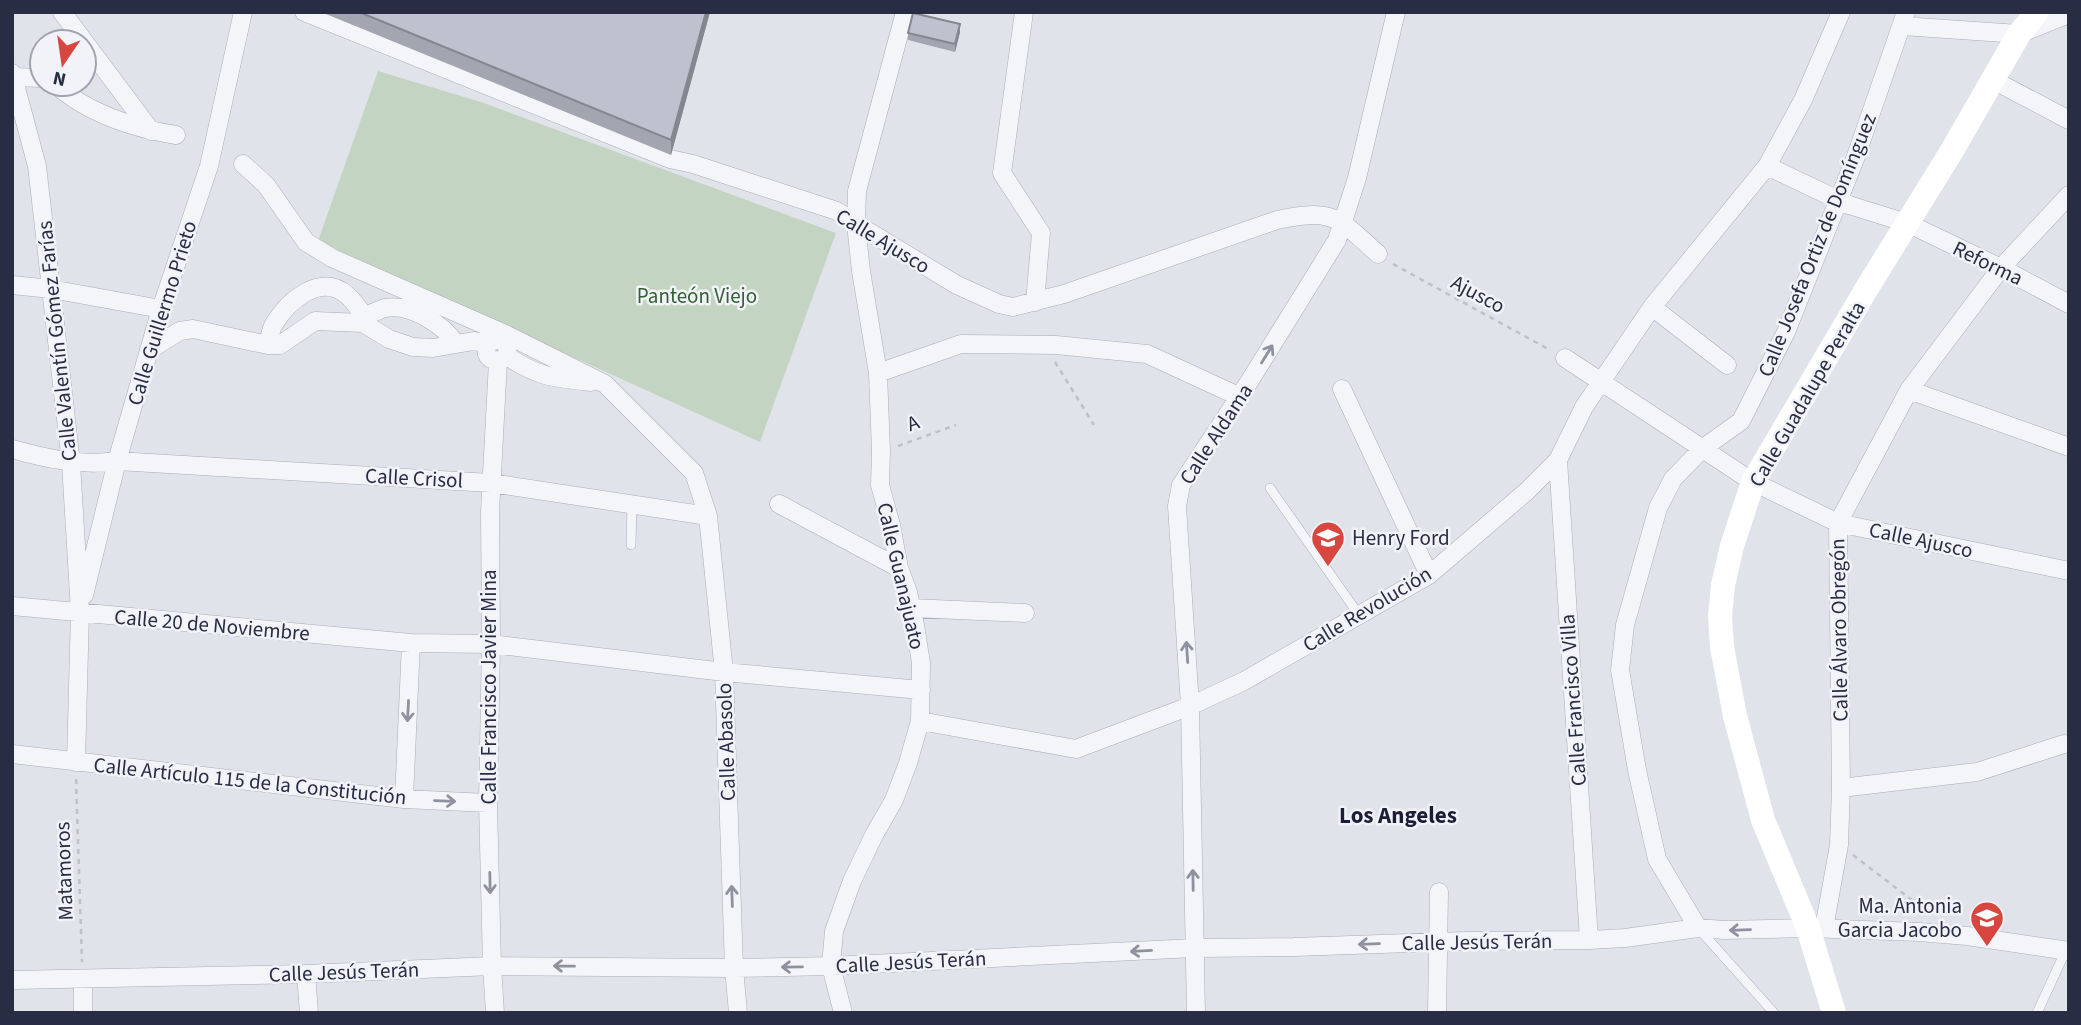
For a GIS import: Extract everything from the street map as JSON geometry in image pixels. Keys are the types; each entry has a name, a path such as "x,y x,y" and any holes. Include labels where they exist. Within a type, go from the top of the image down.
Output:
{"street":[{"path":"62,12 151,131"},
{"name":"Calle Guillermo Prieto","path":"80,612 117,461 161,309 209,166 243,12"},
{"name":"Calle Ajusco","path":"304,12 670,159 837,211 957,285 999,304 1013,307 1064,294 1278,220 1305,214 1327,215 1344,223 1378,254"},
{"name":"Calle Guanajuato","path":"843,1013 831,966 834,931 852,881 894,800 920,721 920,663 912,608 899,568 880,485 878,373 856,224 858,191 905,12"},
{"path":"1024,12 1002,173 1041,233 1035,302"},
{"name":"Calle Aldama","path":"1196,1013 1190,706 1177,506 1181,485 1238,396 1250,382 1338,240 1357,178 1396,12"},
{"name":"Calle Revolución","path":"920,721 1076,749 1190,706 1244,681 1429,575 1527,491 1558,460 1584,407 1652,307 1767,166 1803,100 1841,12"},
{"name":"Calle Guadalupe Peralta","path":"1834,1013 1816,928 1763,820 1735,716 1721,646 1723,586 1732,546 1753,482 2019,34 2037,12"},
{"path":"1904,19 2019,34 2069,14"},
{"name":"Calle Josefa Ortiz de Domínguez","path":"1698,928 1657,859 1637,770 1620,670 1625,625 1658,508 1673,479 1702,449 1741,421 1786,332 1855,159 1904,19"},
{"name":"Calle Valentín Gómez Farías","path":"13,75 37,166 71,463 80,612"},
{"path":"1993,80 2069,120"},
{"path":"74,98 82,104 151,131 176,135"},
{"path":"243,164 266,185 306,242 332,258 505,334 605,384"},
{"name":"Reforma","path":"1767,166 1837,200 1907,223 2069,304"},
{"name":"Calle Álvaro Obregón","path":"1816,928 1839,845 1841,788 1838,523 1909,390 2001,268 2069,195"},
{"path":"12,285 51,289 161,309"},
{"path":"268,345 272,326 298,295 318,287 332,288 346,293 364,320 389,340 413,347 433,348 474,341 488,344 485,350 492,360 502,359 556,379 605,384"},
{"path":"298,295 315,321"},
{"path":"149,351 180,331 193,330 280,345 315,321 364,320 385,308 400,307 433,321 449,332 456,344"},
{"path":"1652,307 1727,365"},
{"path":"878,373 961,344 1044,345 1147,354 1238,396"},
{"name":"Calle Ajusco","path":"1565,358 1753,482 1838,523 2069,571"},
{"name":"Calle Francisco Javier Mina","path":"495,1013 488,803 491,483 502,359"},
{"name":"Calle Abasolo","path":"605,384 694,473 708,516 724,672 734,968 738,1013"},
{"path":"1342,389 1429,575"},
{"path":"1909,390 2069,447"},
{"name":"Calle Crisol","path":"12,449 71,463 117,461 491,483 708,516"},
{"name":"Calle Francisco Villa","path":"1558,460 1589,940"},
{"path":"779,504 899,568"},
{"name":"Calle 20 de Noviembre","path":"12,606 411,643 491,644 724,672 921,690"},
{"path":"912,608 1025,613"},
{"path":"76,762 80,612"},
{"path":"404,799 411,643"},
{"path":"1841,788 1977,772 2064,744"},
{"name":"Calle Artículo 115 de la Constitución","path":"12,754 404,799 488,803"},
{"path":"1437,1013 1439,892"},
{"name":"Calle Jesús Terán","path":"12,980 306,974 492,966 831,966 1195,948 1589,940 1698,928 1816,928 1941,934 2067,951"},
{"path":"306,974 309,1013"},
{"path":"83,979 83,1013"}],"lane":[{"path":"1269,488 1359,615"},
{"path":"632,504 632,545"},
{"path":"1698,928 1774,1013"},
{"path":"2037,1013 2067,951"}],"path":[{"name":"Ajusco","path":"1378,254 1404,272 1565,358"},
{"path":"1044,345 1094,425"},
{"name":"A","path":"881,452 956,425"},
{"name":"Matamoros","path":"76,762 83,979"},
{"path":"1839,845 1917,904"}],"green space":[{"name":"Panteón Viejo","path":"378,71 481,102 836,233 760,442 318,241"}],"building":[{"path":"359,12 706,12 671,140"},
{"path":"913,13 960,24 955,44 908,33"}],"place":[{"name":"Henry Ford","path":"1328,568"},
{"name":"Ma. Antonia Garcia Jacobo","path":"1987,948"}],"district":[{"name":"Los Angeles","path":"1398,815"}]}
